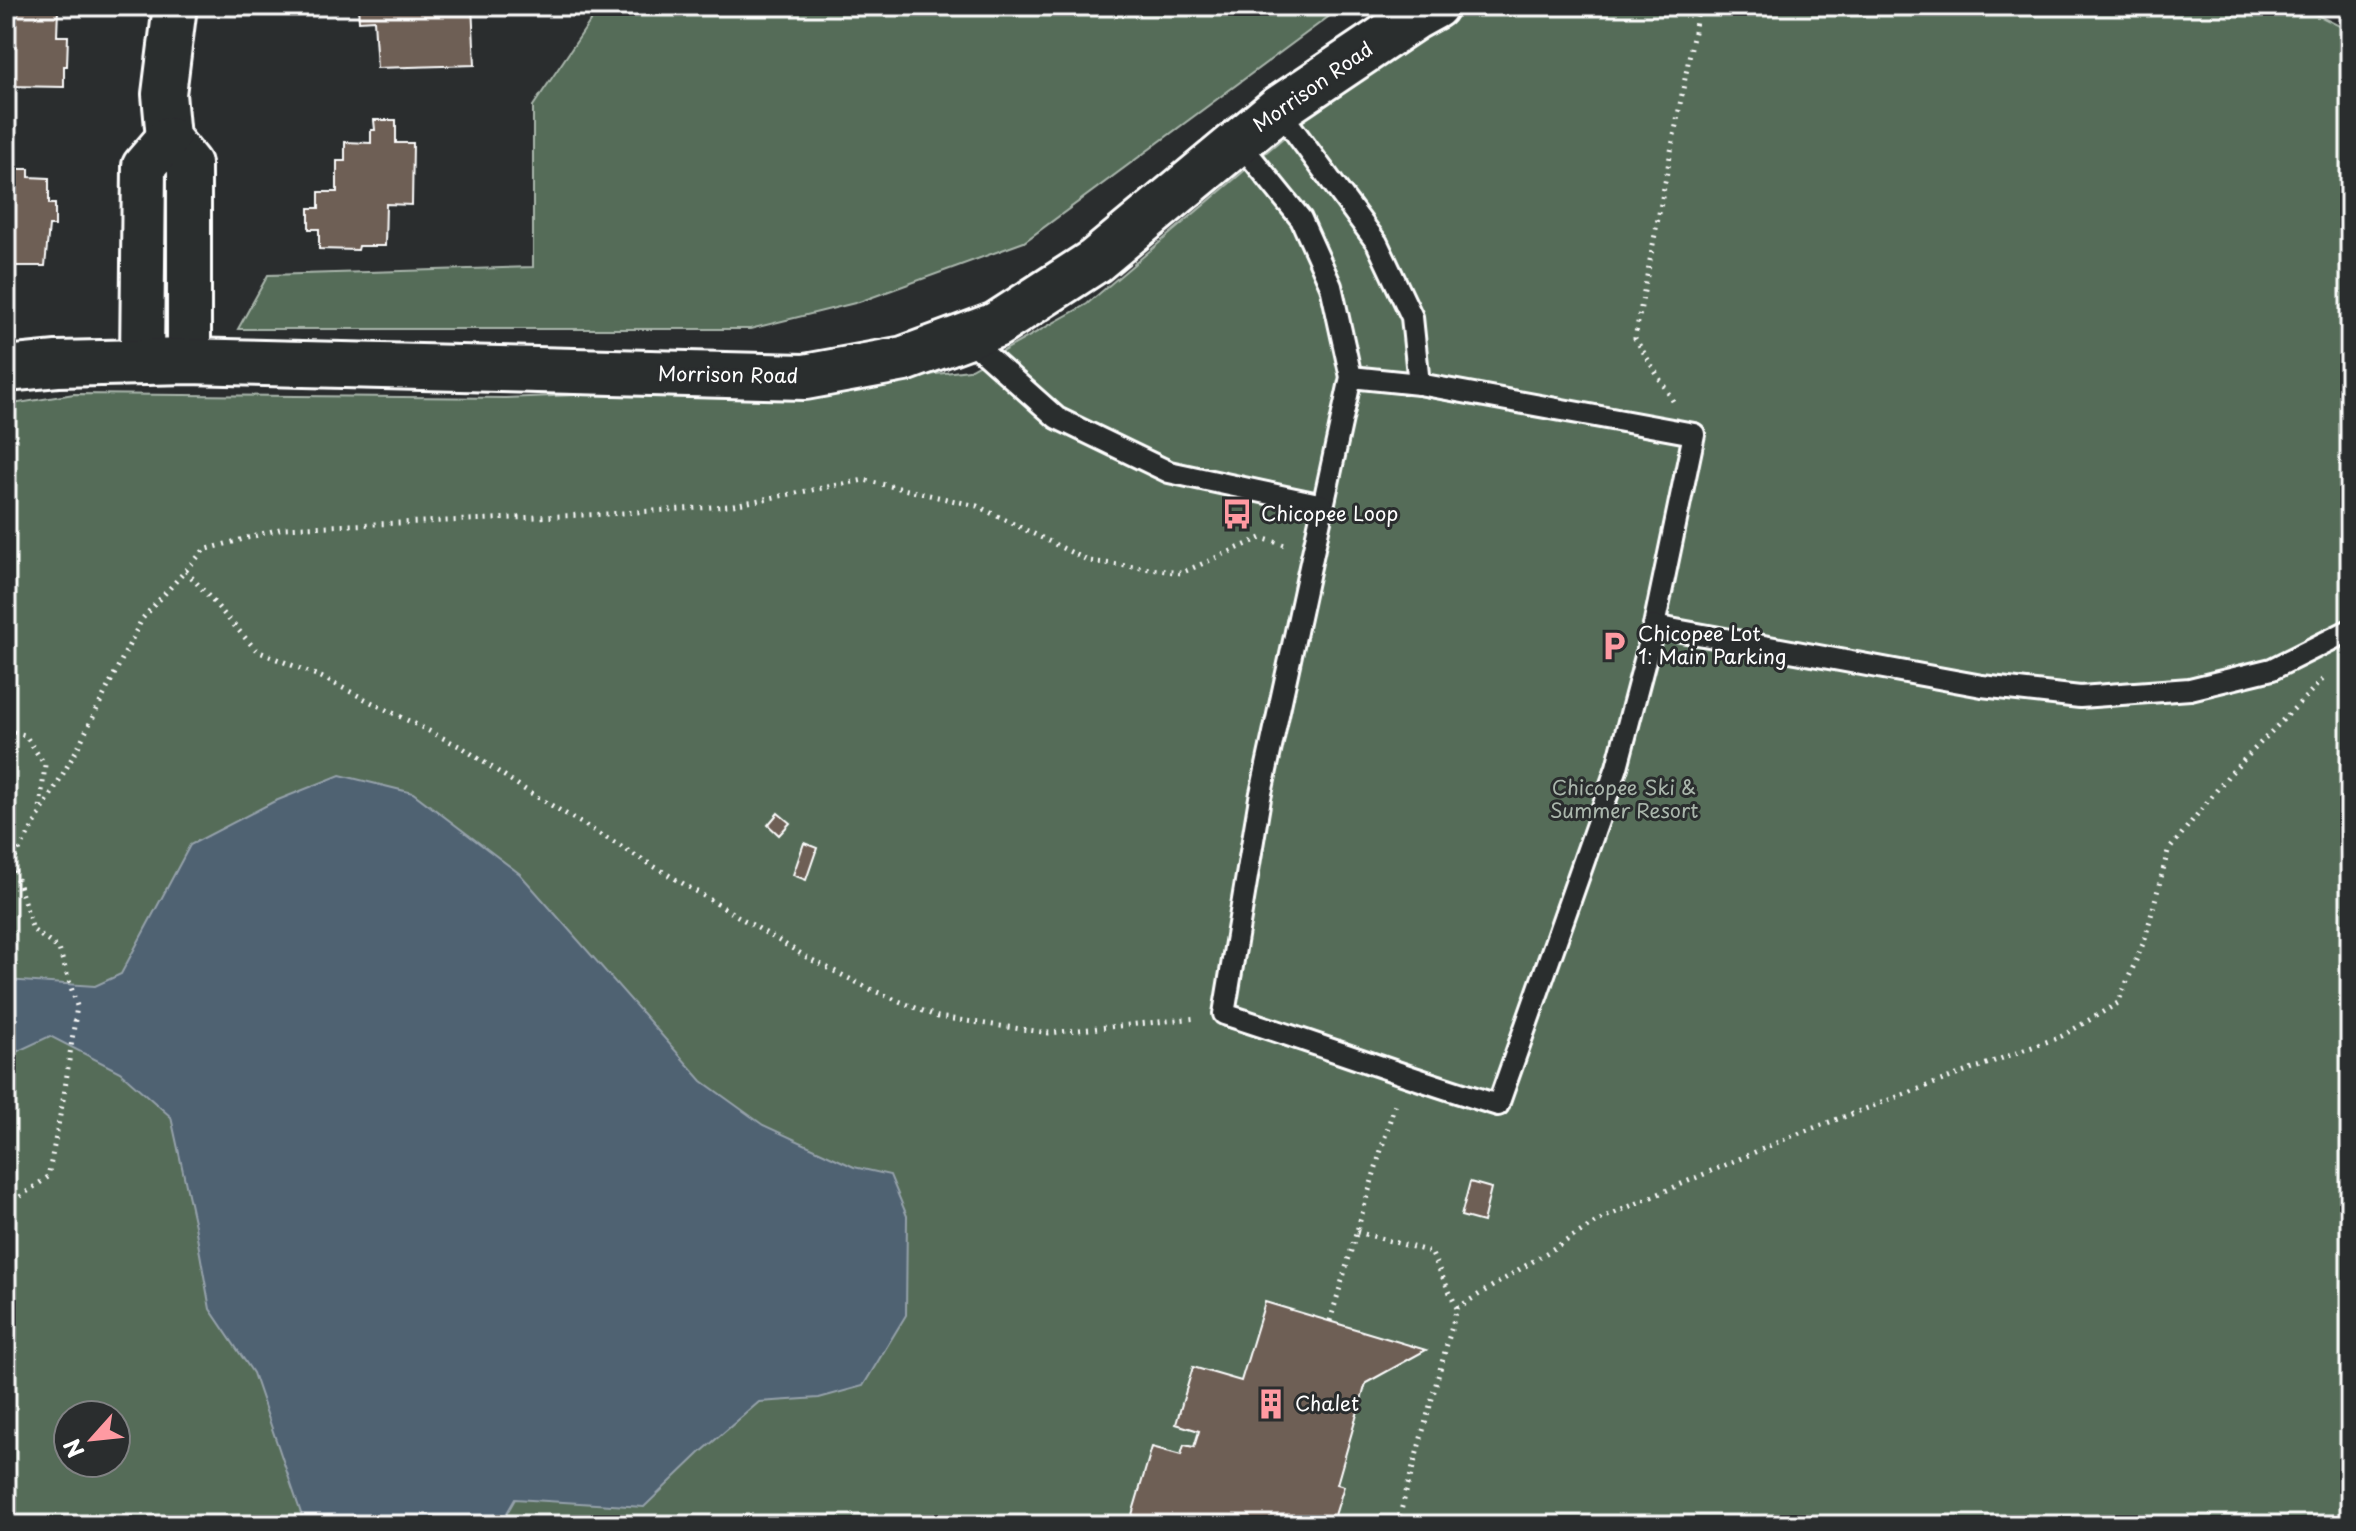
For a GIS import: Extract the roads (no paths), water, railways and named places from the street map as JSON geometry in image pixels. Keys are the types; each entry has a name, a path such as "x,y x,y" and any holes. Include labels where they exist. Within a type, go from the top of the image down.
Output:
{"street":[{"path":"175,6 164,94 168,138 189,164 189,361"},
{"name":"Morrison Road","path":"6,369 57,364 189,361 805,377 904,359 996,325 1095,261 1278,109 1435,6"},
{"path":"142,361 144,166 168,138"}],"lane":[{"path":"1278,109 1377,243 1412,317 1419,384"},
{"path":"1238,141 1301,219 1331,286 1351,377 1260,798 1224,1014 1403,1076 1498,1105 1617,767 1654,626 1694,434 1419,384 1351,377"},
{"path":"965,337 1057,418 1169,472 1323,505"},
{"path":"1654,626 1982,686 2080,697 2190,689 2272,669 2350,630"}],"water":[{"path":"340,775 413,793 520,874 702,1081 763,1125 854,1167 890,1175 907,1216 906,1315 863,1386 819,1398 759,1402 644,1507 515,1499 500,1525 305,1525 253,1373 210,1309 171,1117 120,1072 50,1036 14,1053 6,1052 6,980 95,986 121,974 190,845 273,802"}],"place":[{"name":"Chicopee Loop","path":"1237,514"},
{"name":"Chicopee Lot 1: Main Parking","path":"1614,646"},
{"name":"Chalet","path":"1271,1404"}],"park label":[{"name":"Chicopee Ski & Summer Resort","path":"1624,800"}]}
